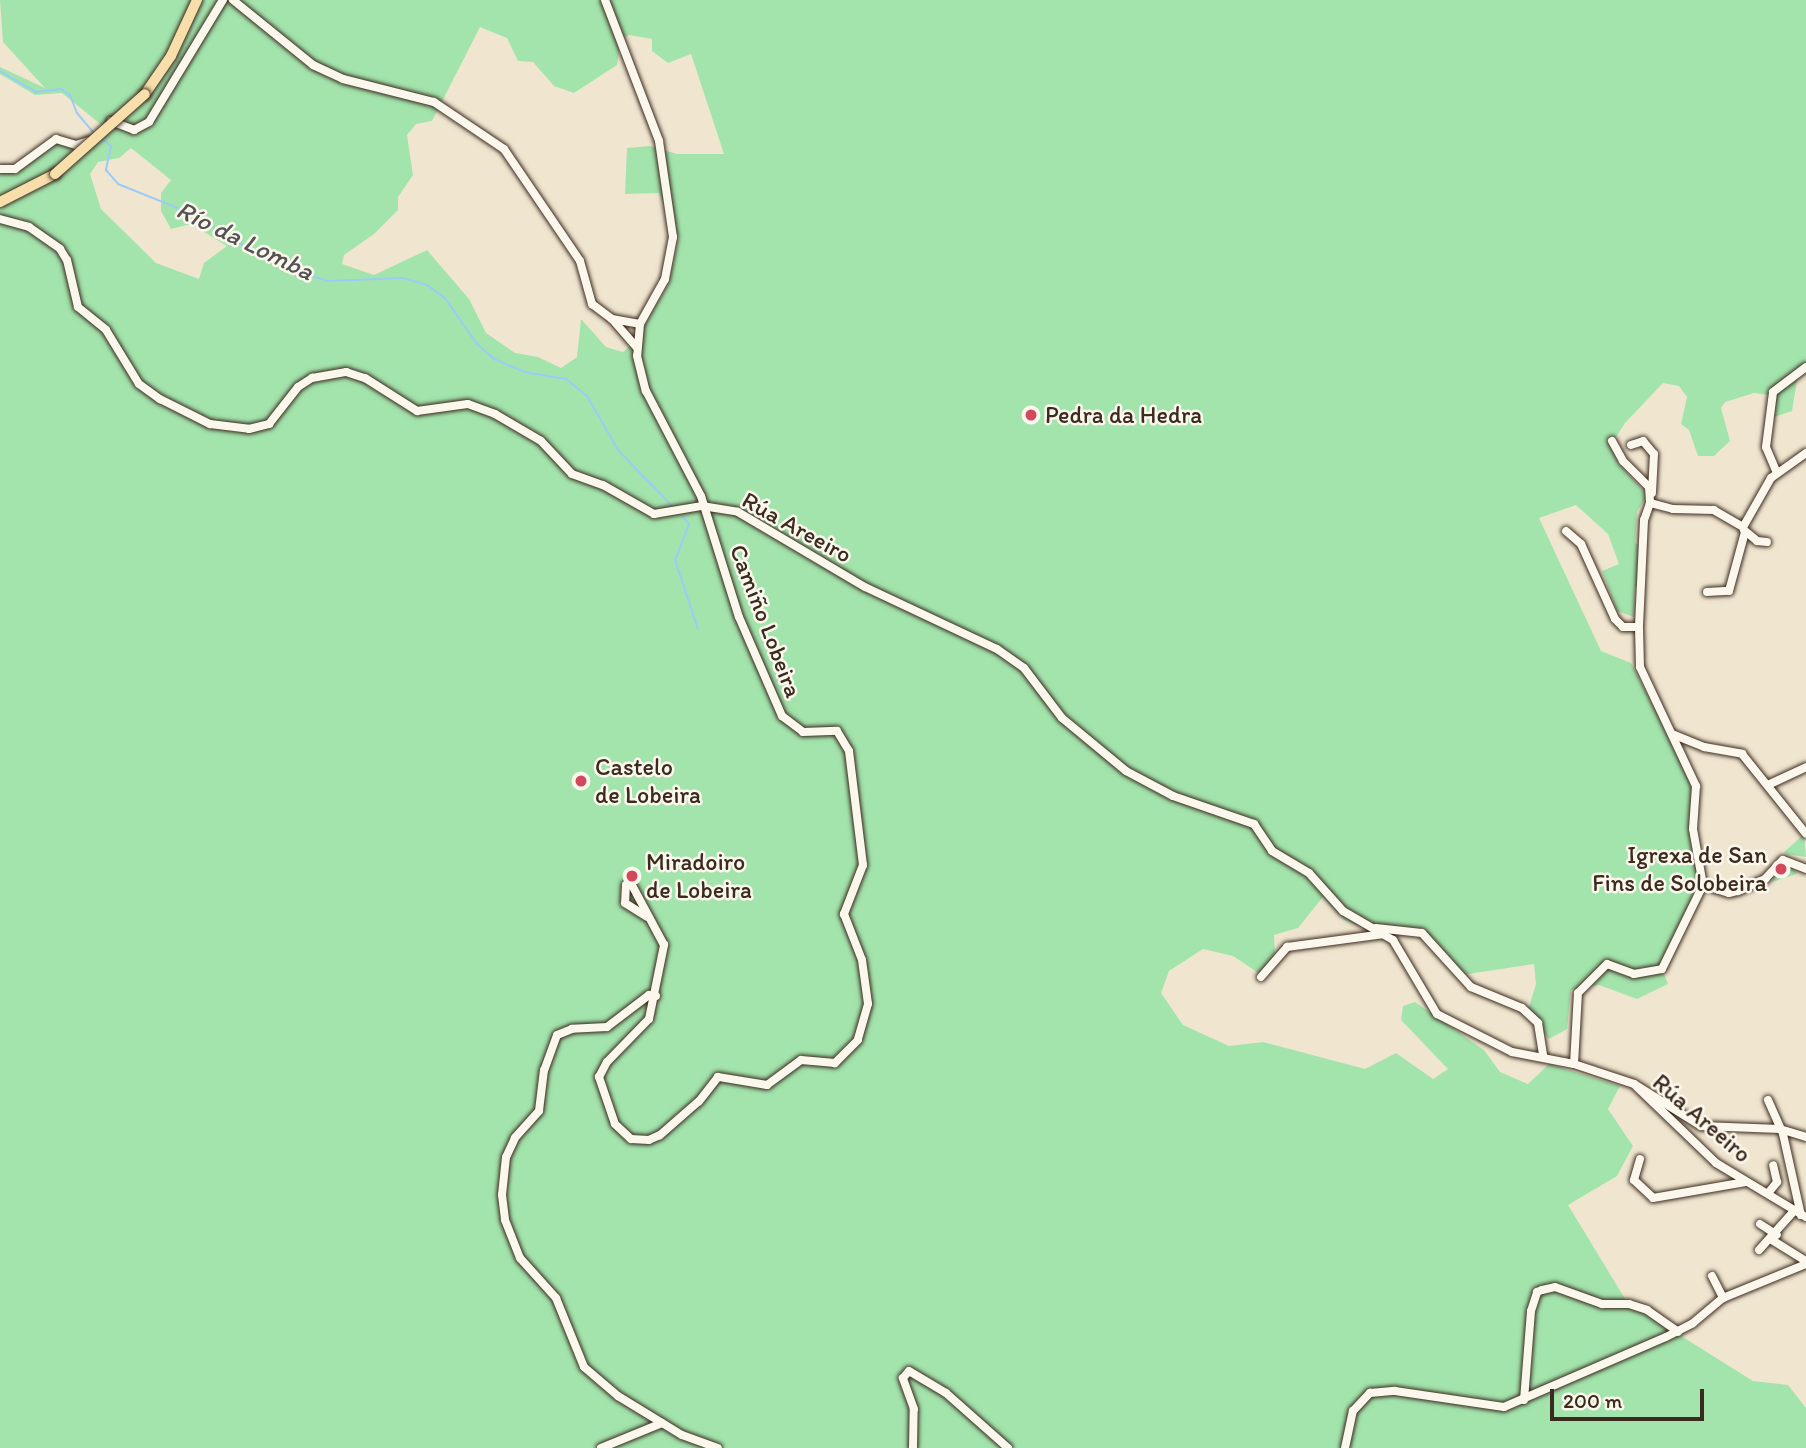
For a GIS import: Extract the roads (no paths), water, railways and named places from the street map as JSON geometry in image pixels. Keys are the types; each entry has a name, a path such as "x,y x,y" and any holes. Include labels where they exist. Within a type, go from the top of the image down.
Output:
{"highway":[{"path":"0,202 55,174 145,94 171,56 197,0"}],"street":[{"path":"0,169 15,169 56,139 76,145 95,135 111,120 134,130 149,122 223,0"},
{"path":"233,0 313,65 343,79 434,102 503,149 580,261 592,304 612,319 636,347"},
{"path":"604,0 659,141 673,237 673,254 665,279 639,324 636,347 646,391 702,506"},
{"name":"Rúa Areeiro","path":"5,220 29,227 60,249 67,260 74,300 106,330 139,384 210,424 248,429 269,424 298,387 312,378 346,372 365,378 417,411 468,404 495,414 541,441 572,474 603,485 654,514 702,506 738,512 865,587 997,649 1024,668 1062,718 1126,771 1173,796 1254,824 1272,851 1308,873 1353,919 1385,934 1402,949 1414,982 1437,1014 1512,1052 1574,1064 1634,1084 1701,1126 1780,1129 1806,1137"},
{"path":"612,319 639,324"},
{"path":"1777,473 1766,447 1773,391 1806,367"},
{"path":"1612,441 1623,461 1651,498 1673,509 1713,510 1767,542"},
{"path":"1574,1064 1578,993 1607,964 1634,974 1662,969 1703,885 1693,829 1696,786 1640,667 1644,520 1651,498 1654,454 1643,441 1631,445"},
{"path":"1707,592 1729,591 1744,529 1777,473 1806,453"},
{"name":"Camiño Lobeira","path":"647,917 664,945 656,996 644,1026 607,1062 599,1077 615,1124 623,1135 639,1141 660,1135 699,1101 718,1077 766,1084 801,1060 827,1064 840,1060 858,1040 869,1004 862,960 844,914 863,865 846,741 831,729 803,732 782,716 739,617 702,506"},
{"path":"1566,531 1581,544 1615,619 1623,626 1639,627"},
{"path":"1672,734 1704,747 1742,754 1770,784 1806,834"},
{"path":"1770,784 1806,767"},
{"path":"1703,885 1729,893 1738,891 1765,879 1783,860 1806,869"},
{"name":"Rúa Areeiro","path":"1375,929 1422,933 1471,987 1522,1008 1538,1023 1543,1056"},
{"path":"1261,977 1287,947 1385,934"},
{"path":"656,996 649,995 607,1027 572,1029 557,1035 544,1070 539,1111 515,1138 506,1157 502,1195 505,1220 516,1250 556,1298 584,1367 618,1396 662,1423 718,1448"},
{"name":"Rúa Areeiro","path":"1634,1084 1716,1163 1745,1182 1769,1192 1801,1214"},
{"name":"Rúa Areeiro","path":"1768,1100 1780,1129 1801,1214"},
{"name":"Rúa Areeiro","path":"1640,1159 1634,1180 1653,1198 1745,1182"},
{"name":"Rúa Areeiro","path":"1769,1192 1777,1182 1773,1165"},
{"path":"1759,1250 1801,1214"},
{"path":"1345,1448 1353,1411 1370,1393 1395,1391 1493,1409 1524,1400 1678,1332 1723,1298 1806,1262 1760,1224"},
{"path":"1712,1276 1723,1298"},
{"path":"1524,1400 1531,1311 1537,1292 1555,1287 1602,1304 1629,1304 1647,1310 1678,1332"},
{"path":"913,1448 915,1416 903,1378 909,1371 946,1393 1008,1448"},
{"path":"601,1448 662,1423"}],"waterway":[{"name":"Río da Lomba","path":"0,71 36,92 61,89 70,95 77,113 94,133"},
{"name":"Río da Lomba","path":"101,138 111,146 106,170 118,184 205,219 221,235 300,272 327,281 403,278 427,285 445,298 477,344 494,359 524,372 566,379 587,396 618,450 673,507"},
{"name":"Río da Lomba","path":"683,517 689,524 675,560 698,629"}],"place":[{"name":"Pedra da Hedra","path":"1031,415"},
{"name":"Castelo de Lobeira","path":"581,781"},
{"name":"Igrexa de San Fins de Solobeira","path":"1781,869"},
{"name":"Miradoiro de Lobeira","path":"632,876"}]}
